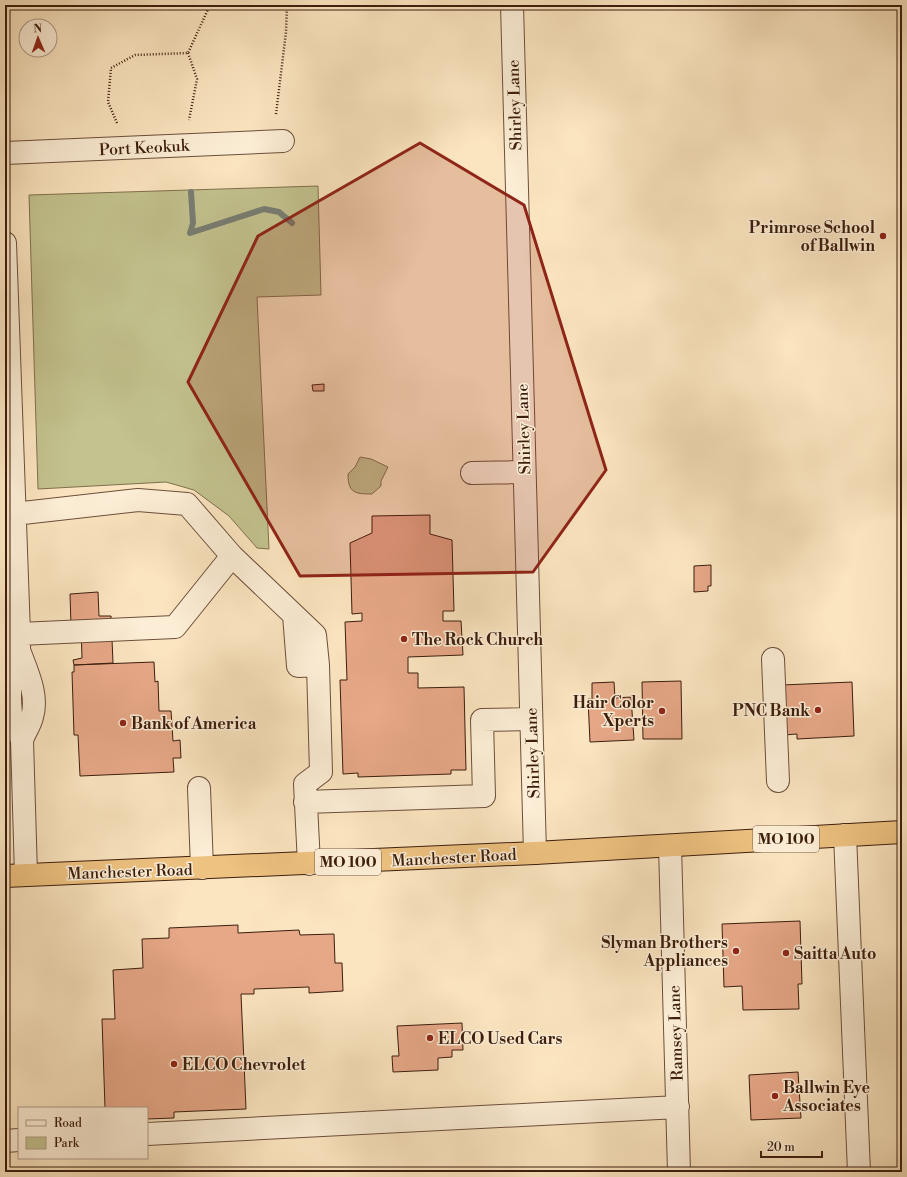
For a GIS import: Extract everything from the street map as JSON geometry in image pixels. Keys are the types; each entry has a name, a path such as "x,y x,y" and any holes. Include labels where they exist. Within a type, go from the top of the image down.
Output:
{"highway":[{"name":"Manchester Road","path":"5,876 535,853 902,832"}],"street":[{"name":"Shirley Lane","path":"512,5 535,853"},
{"name":"Port Keokuk","path":"5,153 283,141"},
{"path":"5,243 11,522 19,642 32,684 33,696 33,716 22,740 26,875"},
{"path":"472,473 524,472"},
{"path":"11,522 138,500 187,504 232,556 294,615 311,667 319,712 321,772 305,793 309,864"},
{"path":"19,642 175,628 232,556"},
{"path":"773,659 778,781"},
{"path":"305,793 484,796 482,720 531,719"},
{"path":"199,788 202,868"},
{"path":"845,835 859,1172"},
{"name":"Ramsey Lane","path":"670,846 679,1172"},
{"path":"148,1134 678,1107"},
{"path":"5,1141 18,1140"}],"path":[{"path":"189,120 197,79 188,53 210,5"},
{"path":"276,114 286,32 287,5"},
{"path":"117,123 108,102 111,68 135,55 188,53"}],"highlighted area":[{"path":"420,143 524,205 606,470 533,572 300,576 188,382 258,236"}],"green space":[{"path":"318,186 321,295 257,297 269,549 257,548 229,516 194,490 166,482 38,489 29,195"},
{"path":"360,457 371,459 388,467 381,481 381,486 372,494 357,493 351,489 349,485 348,474 355,467"}],"building":[{"path":"324,384 324,391 313,391 312,385"},
{"name":"The Rock Church","path":"430,515 430,534 452,540 454,611 443,611 443,621 461,621 463,655 408,657 408,673 418,673 418,688 464,687 466,770 451,770 451,774 358,777 358,773 343,774 340,680 347,680 345,622 362,621 362,613 352,614 350,543 372,533 372,516"},
{"path":"711,565 711,586 708,586 708,591 694,592 694,566"},
{"path":"98,592 99,616 111,616 113,663 74,665 73,660 82,658 81,626 71,626 70,594"},
{"name":"Bank of America","path":"154,662 155,682 158,681 159,711 171,711 173,741 180,740 181,758 173,758 174,772 80,776 78,735 74,735 72,672 74,672 74,665"},
{"name":"Hair Color Xperts","path":"681,681 682,739 643,739 642,682"},
{"path":"614,682 615,698 631,697 634,740 590,742 588,699 592,699 592,683"},
{"name":"PNC Bank","path":"852,682 854,736 797,739 797,734 784,735 782,685"},
{"path":"800,921 802,984 798,984 799,1009 743,1010 742,986 724,987 722,924"},
{"name":"ELCO Chevrolet","path":"238,925 238,933 299,930 300,935 334,934 335,963 342,963 343,991 309,993 309,987 254,989 254,994 241,994 246,1109 174,1112 174,1118 148,1119 148,1107 105,1107 102,1019 115,1019 113,970 143,968 142,939 169,938 169,928"},
{"name":"ELCO Used Cars","path":"462,1023 463,1050 452,1050 452,1057 438,1058 438,1070 393,1072 392,1056 399,1056 397,1026"},
{"name":"Ballwin Eye Associates","path":"798,1072 801,1118 751,1120 749,1075"}],"waterway":[{"path":"190,233 193,223 191,192"},
{"path":"190,233 264,209 279,212 292,223"}],"place":[{"name":"Primrose School of Ballwin","path":"883,236"},
{"name":"The Rock Church","path":"404,639"},
{"name":"PNC Bank","path":"818,710"},
{"name":"Hair Color Xperts","path":"662,711"},
{"name":"Bank of America","path":"123,723"},
{"name":"Slyman Brothers Appliances","path":"736,951"},
{"name":"Saitta Auto","path":"786,953"},
{"name":"ELCO Used Cars","path":"430,1038"},
{"name":"ELCO Chevrolet","path":"174,1064"},
{"name":"Ballwin Eye Associates","path":"775,1096"}]}
